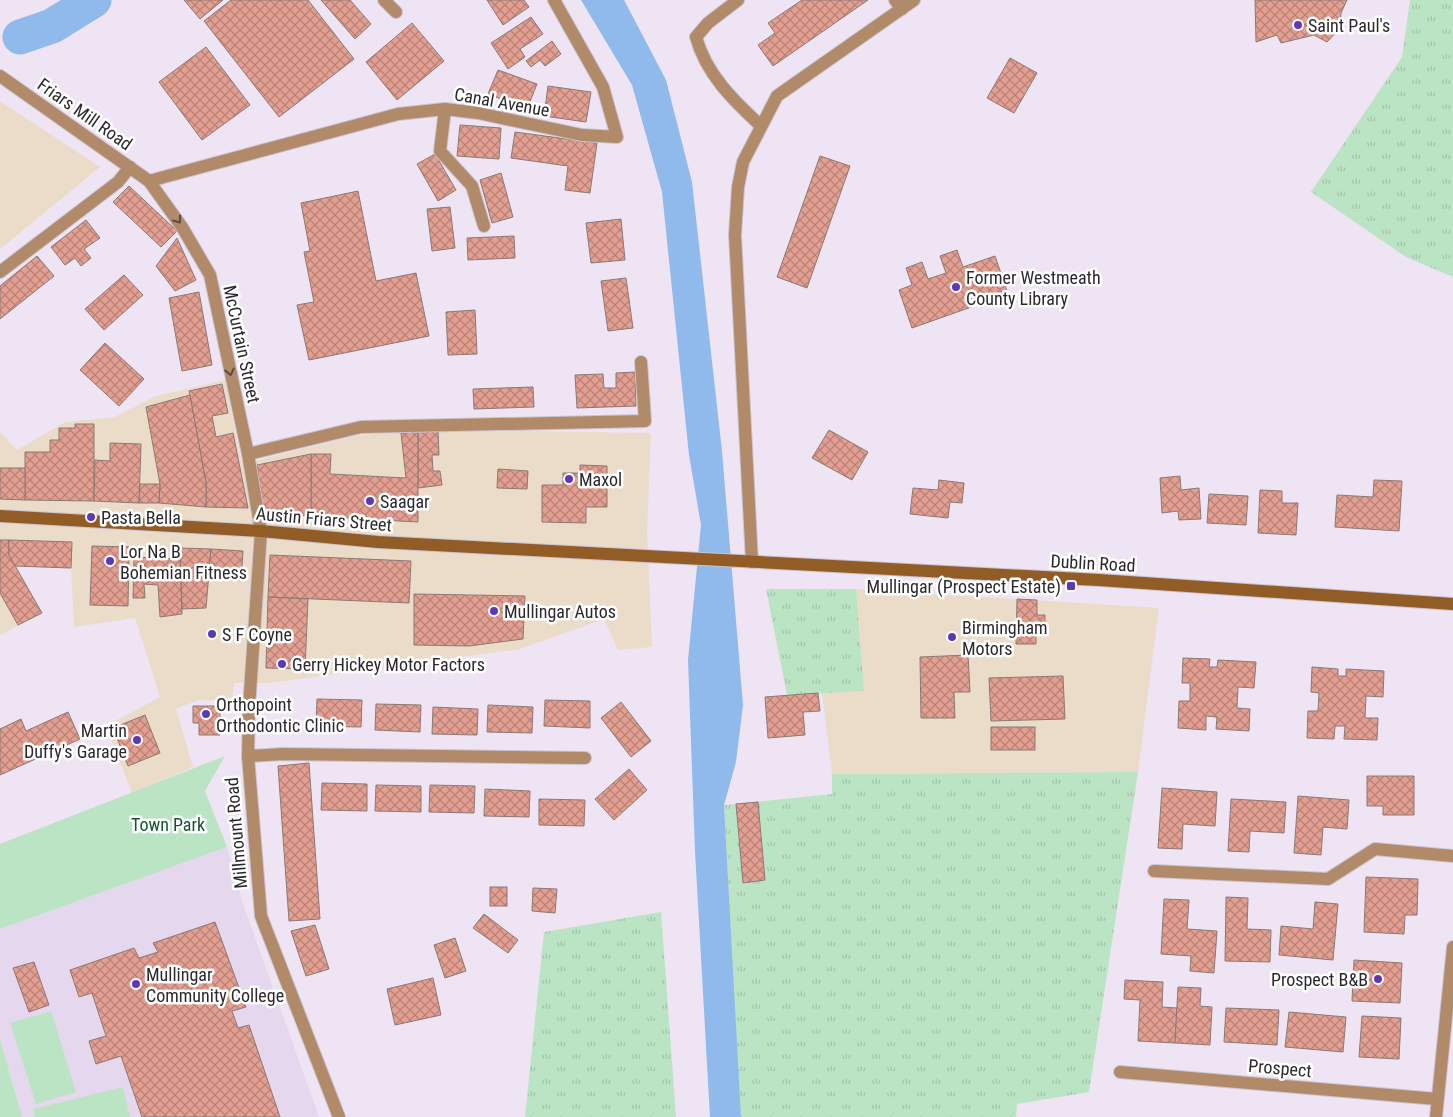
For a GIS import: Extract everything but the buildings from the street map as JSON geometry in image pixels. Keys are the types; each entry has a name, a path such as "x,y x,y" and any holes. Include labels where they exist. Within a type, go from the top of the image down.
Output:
{"main road":[{"name":"Austin Friars Street","path":"0,516 261,531 378,542 731,561"},
{"name":"Dublin Road","path":"731,561 1099,580 1453,604"}],"street":[{"path":"384,0 396,12"},
{"name":"Canal Avenue","path":"149,181 398,114 445,109 478,112 582,134 616,137 603,87 554,0"},
{"path":"738,0 708,23 696,37 700,53 728,95 760,125"},
{"path":"752,562 735,235 738,187 743,162 760,125 777,96 899,5 914,0"},
{"name":"Friars Mill Road","path":"0,76 149,181"},
{"path":"445,109 440,151 472,186 484,226"},
{"path":"0,272 118,182 130,167"},
{"name":"McCurtain Street","path":"149,181 182,226 210,275 248,454 261,531"},
{"path":"248,454 360,427 645,421 641,362"},
{"name":"Millmount Road","path":"261,531 249,708 248,756 261,916 339,1117"},
{"path":"248,756 283,754 584,758"},
{"path":"1154,871 1328,879 1375,849 1453,856"},
{"path":"1436,1117 1453,948"},
{"name":"Prospect","path":"1120,1072 1437,1099"}],"shaded area":[{"path":"0,101 100,167 0,249"},
{"path":"225,380 242,464 359,435 459,430 651,433 647,531 652,647 618,650 604,619 520,649 270,683 234,683 232,701 198,700 176,709 193,767 132,793 106,726 160,697 135,618 74,627 71,568 15,566 42,613 0,635 0,432 17,450 65,422 115,417 156,396"},
{"path":"856,589 1159,608 1138,772 832,774 822,693 864,691"},
{"name":"Mullingar Community College","path":"227,847 244,907 319,1117 22,1117 0,1039 0,929"}],"green space":[{"path":"1410,0 1453,0 1453,277 1406,257 1311,192 1402,57"},
{"path":"766,589 856,589 864,691 787,695"},
{"name":"Town Park","path":"225,756 205,791 227,847 0,929 0,844"},
{"path":"1138,772 1089,1092 1017,1104 1016,1117 740,1117 724,805 832,794 832,774"},
{"path":"661,912 676,1117 525,1117 544,932"},
{"path":"51,1011 76,1092 36,1104 10,1023"},
{"path":"0,1039 22,1117 0,1117"},
{"path":"123,1087 130,1117 35,1117 33,1109"}],"water":[{"path":"581,0 624,0 666,80 692,182 722,451 743,705 736,762 724,805 741,1117 710,1117 695,851 688,660 701,525 689,455 662,192 632,85"}],"waterway":[{"path":"20,37 52,26 94,0"}],"place":[{"name":"Saint Paul's","path":"1298,25"},
{"name":"Former Westmeath County Library","path":"956,287"},
{"name":"Maxol","path":"569,479"},
{"name":"Saagar","path":"370,501"},
{"name":"Pasta Bella","path":"91,517"},
{"name":"Lor Na B Bohemian Fitness","path":"110,561"},
{"name":"Mullingar (Prospect Estate)","path":"1071,586"},
{"name":"Mullingar Autos","path":"494,611"},
{"name":"S F Coyne","path":"212,634"},
{"name":"Birmingham Motors","path":"952,637"},
{"name":"Gerry Hickey Motor Factors","path":"282,664"},
{"name":"Orthopoint Orthodontic Clinic","path":"206,714"},
{"name":"Martin Duffy's Garage","path":"137,740"},
{"name":"Prospect B&B","path":"1378,979"},
{"name":"Mullingar Community College","path":"136,984"}]}
